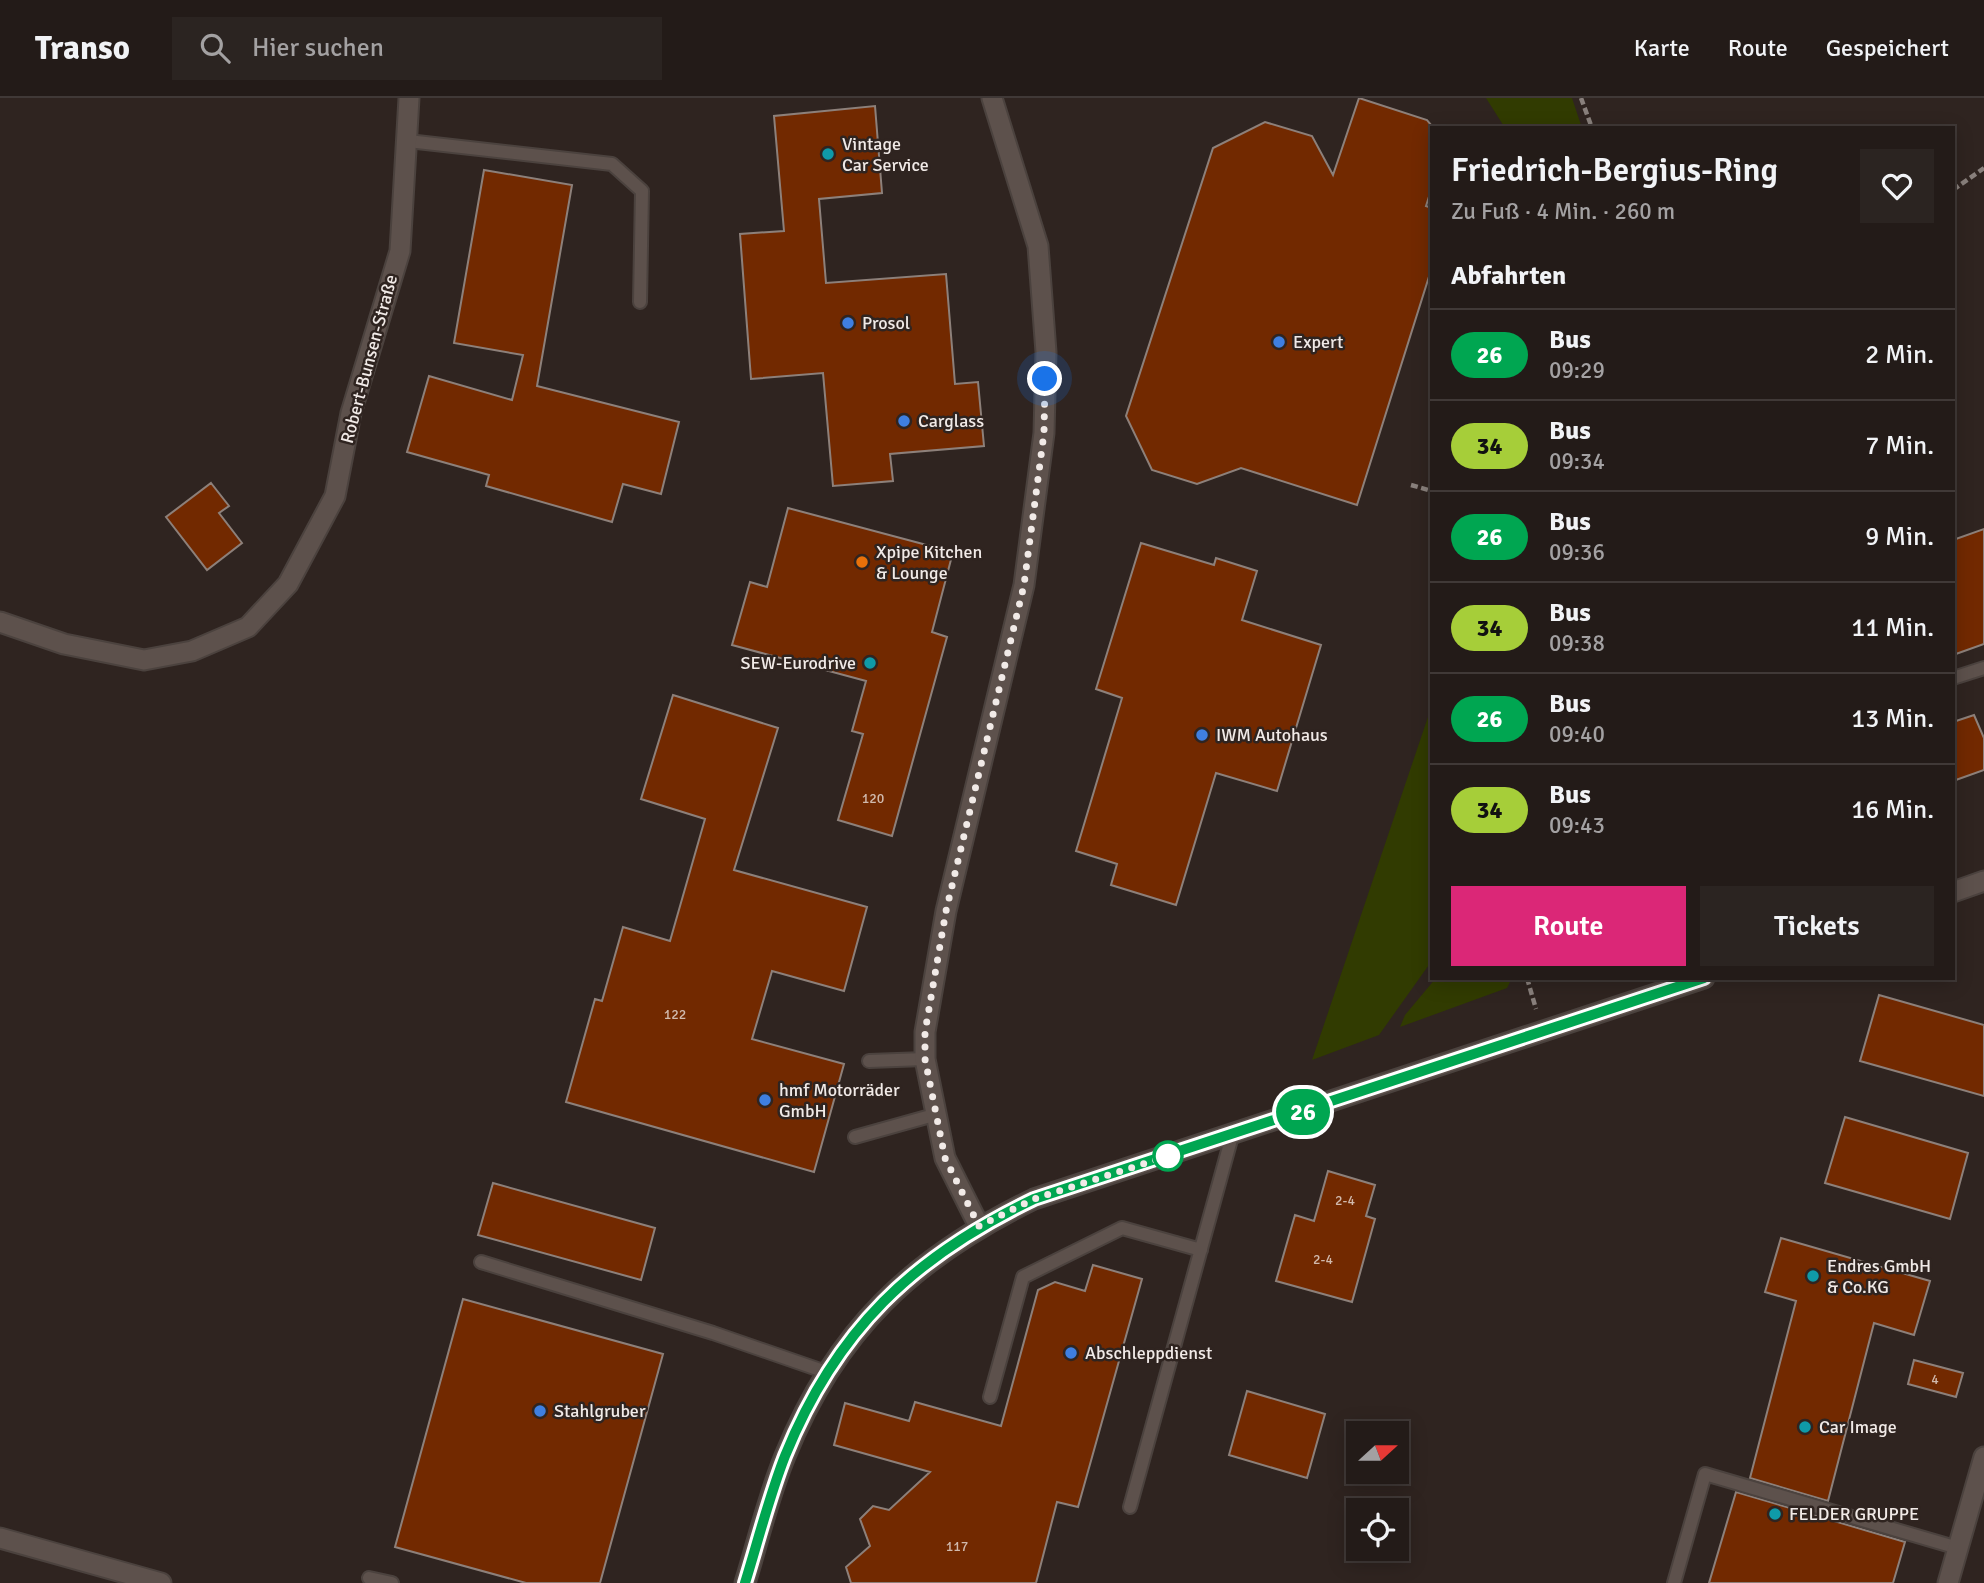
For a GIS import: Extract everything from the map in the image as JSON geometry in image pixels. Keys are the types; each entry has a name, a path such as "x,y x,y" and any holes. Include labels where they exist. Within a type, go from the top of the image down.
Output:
{"street":[{"name":"Robert-Bunsen-Straße","path":"0,621 64,644 144,660 192,651 248,627 288,584 335,496 351,413 400,251 409,98"},
{"path":"979,1226 945,1158 934,1115 925,1059 925,1032 946,911 1024,585 1044,433 1046,352 1038,246 992,98"},
{"path":"1955,891 1984,881"},
{"path":"745,1583 784,1459 825,1372 877,1306 936,1255 979,1226 1034,1199 1232,1136 1698,980"},
{"path":"1948,1583 1984,1457"},
{"path":"0,1538 161,1583"}],"lane":[{"path":"408,141 612,164 642,191 640,302"},
{"path":"1955,677 1984,668"},
{"path":"869,1061 925,1059"},
{"path":"855,1137 934,1115"},
{"path":"1130,1507 1232,1136"},
{"path":"990,1397 1023,1277 1122,1228 1201,1250"},
{"path":"481,1262 713,1333 825,1372"},
{"path":"1674,1583 1706,1474 1958,1548"},
{"path":"369,1578 392,1583"}],"path":[{"path":"1581,98 1591,126"},
{"path":"1955,189 1984,168"},
{"path":"1411,485 1430,490"},
{"path":"1528,980 1543,1033"}],"green space":[{"path":"1486,98 1572,98 1581,126 1504,126"},
{"path":"1430,711 1430,963 1379,1035 1312,1060"},
{"path":"1434,980 1511,980 1507,988 1400,1027 1405,1015"}],"building":[{"name":"Expert","path":"1359,98 1427,120 1432,126 1430,193 1426,206 1430,207 1430,273 1357,505 1241,468 1197,484 1152,470 1126,416 1213,148 1265,122 1312,136 1333,175"},
{"path":"875,106 882,193 819,199 826,283 946,274 955,384 978,382 984,446 890,454 893,481 833,486 823,373 751,379 740,234 784,231 774,116"},
{"path":"484,170 572,185 537,386 679,422 661,494 623,484 612,522 486,486 489,475 407,452 429,376 512,400 523,355 454,343"},
{"path":"211,483 229,506 219,513 242,543 207,570 166,517"},
{"path":"788,508 953,552 932,632 947,637 892,836 838,820 863,734 852,731 866,681 732,645 750,582 767,587"},
{"path":"1984,529 1984,644 1955,654 1955,539"},
{"name":"IWM Autohaus","path":"1141,543 1214,565 1216,558 1257,571 1242,620 1321,645 1277,791 1216,773 1176,905 1111,885 1117,864 1076,851 1122,698 1096,689"},
{"path":"673,695 778,728 734,870 867,907 844,991 772,971 752,1039 844,1064 814,1172 566,1102 595,999 602,1001 623,927 670,941 705,819 641,799"},
{"path":"1974,715 1984,738 1984,770 1955,780 1955,721"},
{"path":"1879,995 1984,1025 1984,1096 1860,1061"},
{"path":"1845,1117 1968,1153 1950,1219 1825,1183"},
{"path":"1328,1171 1375,1185 1366,1216 1375,1219 1352,1302 1276,1281 1295,1215 1314,1221"},
{"path":"493,1183 655,1228 641,1280 478,1235"},
{"path":"1781,1238 1930,1281 1914,1335 1874,1323 1828,1501 1750,1478 1796,1301 1765,1292"},
{"path":"1093,1265 1142,1279 1078,1507 1057,1502 1036,1583 851,1583 846,1567 870,1546 860,1519 873,1506 889,1510 930,1472 834,1445 845,1403 909,1421 915,1402 1001,1426 1038,1290 1055,1282 1085,1291"},
{"name":"Stahlgruber","path":"463,1299 663,1354 600,1583 526,1583 395,1547"},
{"path":"1914,1360 1963,1373 1956,1397 1908,1384"},
{"path":"1247,1391 1325,1414 1307,1478 1229,1455"},
{"name":"FELDER GRUPPE","path":"1736,1492 1905,1542 1893,1583 1709,1583"}],"bus line":[{"name":"26","path":"745,1583 784,1459 804,1411 825,1372 877,1306 936,1255 979,1226 1034,1199 1698,980"}],"place":[{"name":"Vintage Car Service","path":"828,154"},
{"name":"Prosol","path":"848,323"},
{"name":"Expert","path":"1279,342"},
{"name":"Carglass","path":"904,421"},
{"name":"Xpipe Kitchen & Lounge","path":"862,562"},
{"name":"SEW-Eurodrive","path":"870,663"},
{"name":"IWM Autohaus","path":"1202,735"},
{"name":"hmf Motorräder GmbH","path":"765,1100"},
{"name":"Endres GmbH & Co.KG","path":"1813,1276"},
{"name":"Abschleppdienst","path":"1071,1353"},
{"name":"Stahlgruber","path":"540,1411"},
{"name":"Car Image","path":"1805,1427"},
{"name":"FELDER GRUPPE","path":"1775,1514"}],"route":[{"path":"1045,379 1044,433 1029,557 981,777 946,911 925,1032 925,1059 934,1115 945,1158 979,1226 1034,1199 1168,1156"}]}
